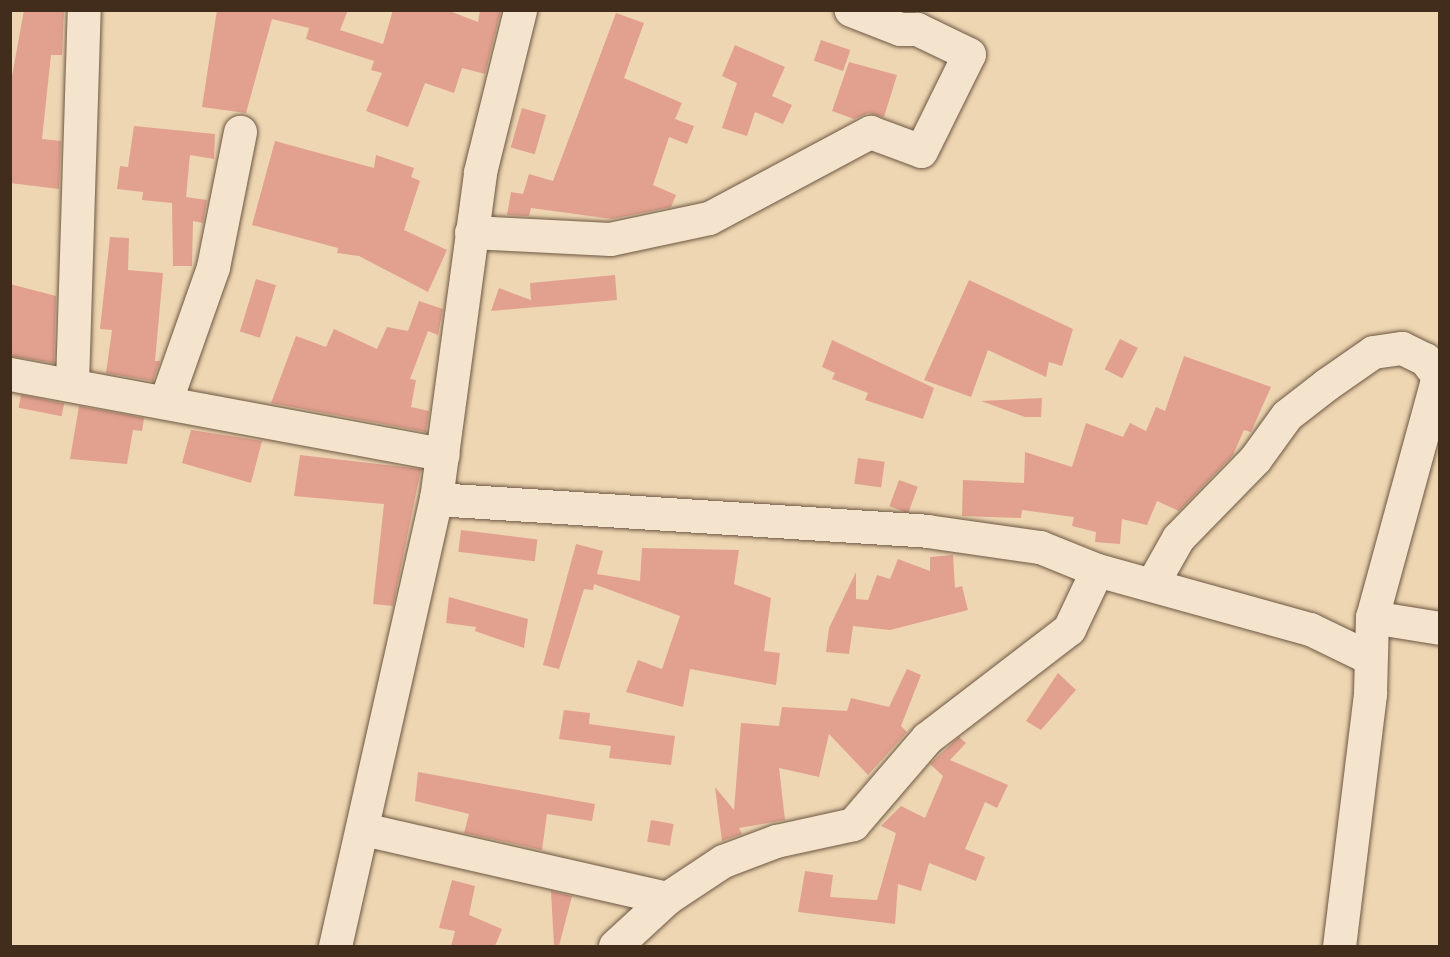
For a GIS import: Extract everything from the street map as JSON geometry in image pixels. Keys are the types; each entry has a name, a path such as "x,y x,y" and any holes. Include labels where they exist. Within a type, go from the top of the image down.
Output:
{"street":[{"path":"72,383 84,10"},
{"path":"335,946 436,499 471,232 519,10"},
{"path":"471,232 610,238 709,218 870,132 921,151 969,54 917,29 900,29 851,10"},
{"path":"166,400 213,267 240,132"},
{"path":"1152,584 1179,538 1255,459 1287,415 1373,352 1402,348 1425,359 1438,376 1372,617 1352,865 1339,946"},
{"path":"10,374 166,400 443,454"},
{"path":"436,499 927,531 1040,547 1097,570 1311,629 1370,658"},
{"path":"615,946 667,898 723,861 776,841 853,824 927,738 1069,629 1097,570"},
{"path":"1372,617 1440,628"},
{"path":"363,829 667,898"}],"building":[{"path":"24,10 64,10 62,55 51,55 42,139 61,141 59,189 10,183 10,87"},
{"path":"217,10 348,10 340,30 383,44 393,10 447,10 478,22 480,10 501,10 485,74 462,68 454,93 425,83 408,127 366,111 382,73 371,70 374,61 306,39 309,28 272,19 246,113 202,107"},
{"path":"616,13 644,23 624,78 682,103 675,119 694,126 687,144 669,137 653,185 676,195 671,207 612,219 531,208 529,216 507,215 511,192 523,194 529,174 553,181"},
{"path":"821,40 850,50 843,71 814,61"},
{"path":"735,45 785,67 772,96 792,105 783,124 755,112 747,136 722,128 737,83 722,76"},
{"path":"849,62 897,75 884,117 868,113 854,119 832,111"},
{"path":"522,108 546,115 535,154 511,147"},
{"path":"134,126 215,134 214,159 190,155 186,197 207,200 203,223 193,221 192,266 173,266 172,203 142,200 143,192 117,189 120,166 128,167"},
{"path":"275,141 374,168 376,155 414,168 411,177 420,181 404,230 447,250 428,292 359,256 337,253 338,248 252,225"},
{"path":"110,237 129,238 128,270 163,273 155,361 160,361 153,381 106,373 112,330 100,329"},
{"path":"615,275 617,300 491,311 499,288 531,300 530,283"},
{"path":"256,279 276,285 260,338 240,332"},
{"path":"969,280 1073,329 1062,366 1049,362 1046,377 988,350 971,397 924,380"},
{"path":"10,284 56,296 54,363 10,356"},
{"path":"419,301 443,309 438,335 428,331 410,379 416,380 411,407 429,411 426,432 271,403 296,336 326,347 334,329 377,349 387,327 408,331"},
{"path":"1120,339 1138,348 1122,378 1105,369"},
{"path":"832,340 934,388 923,419 865,400 868,393 832,379 835,373 822,367"},
{"path":"1184,356 1271,387 1251,432 1244,430 1233,455 1179,511 1157,501 1147,525 1122,519 1120,544 1095,542 1096,532 1072,526 1074,517 1022,510 1021,518 962,516 963,480 1024,483 1025,452 1072,467 1086,423 1123,437 1130,423 1146,431 1156,407 1165,411"},
{"path":"21,395 64,403 62,416 19,408"},
{"path":"1042,398 1041,417 1025,417 981,401"},
{"path":"79,406 144,418 142,431 133,430 127,464 70,459"},
{"path":"191,430 262,441 251,483 182,463"},
{"path":"300,455 421,469 393,606 373,604 384,504 294,496"},
{"path":"858,458 885,462 881,488 854,484"},
{"path":"899,480 918,487 908,513 889,506"},
{"path":"461,530 537,539 535,561 458,552"},
{"path":"576,544 603,551 597,574 640,581 642,548 739,550 734,584 771,598 764,651 780,653 776,685 690,669 683,707 626,692 638,660 662,669 680,616 594,584 593,590 584,589 559,669 543,665"},
{"path":"953,555 955,588 962,586 968,610 890,630 853,626 849,654 826,652 829,628 856,572 856,599 868,600 877,575 890,579 898,559 930,571 930,557"},
{"path":"449,597 528,619 524,648 475,631 476,627 446,623"},
{"path":"907,669 921,675 901,726 907,732 868,775 829,734 819,777 779,768 785,820 739,828 742,834 722,841 715,787 734,810 741,723 779,726 782,707 847,711 851,698 889,707"},
{"path":"1058,673 1076,690 1041,730 1026,721"},
{"path":"564,710 590,713 589,724 675,736 671,765 609,758 611,746 559,739"},
{"path":"959,737 966,743 950,760 1008,785 997,808 985,802 965,849 985,857 976,881 929,863 921,891 898,884 895,924 798,912 805,871 833,875 830,897 877,900 896,833 881,826 901,806 925,818 943,776 930,764"},
{"path":"418,772 595,804 592,821 547,814 542,850 464,833 469,814 415,801"},
{"path":"651,820 674,824 670,846 647,842"},
{"path":"452,880 475,886 469,915 502,929 495,946 451,946 455,931 439,928"},
{"path":"551,891 572,896 559,946 554,946"}]}
